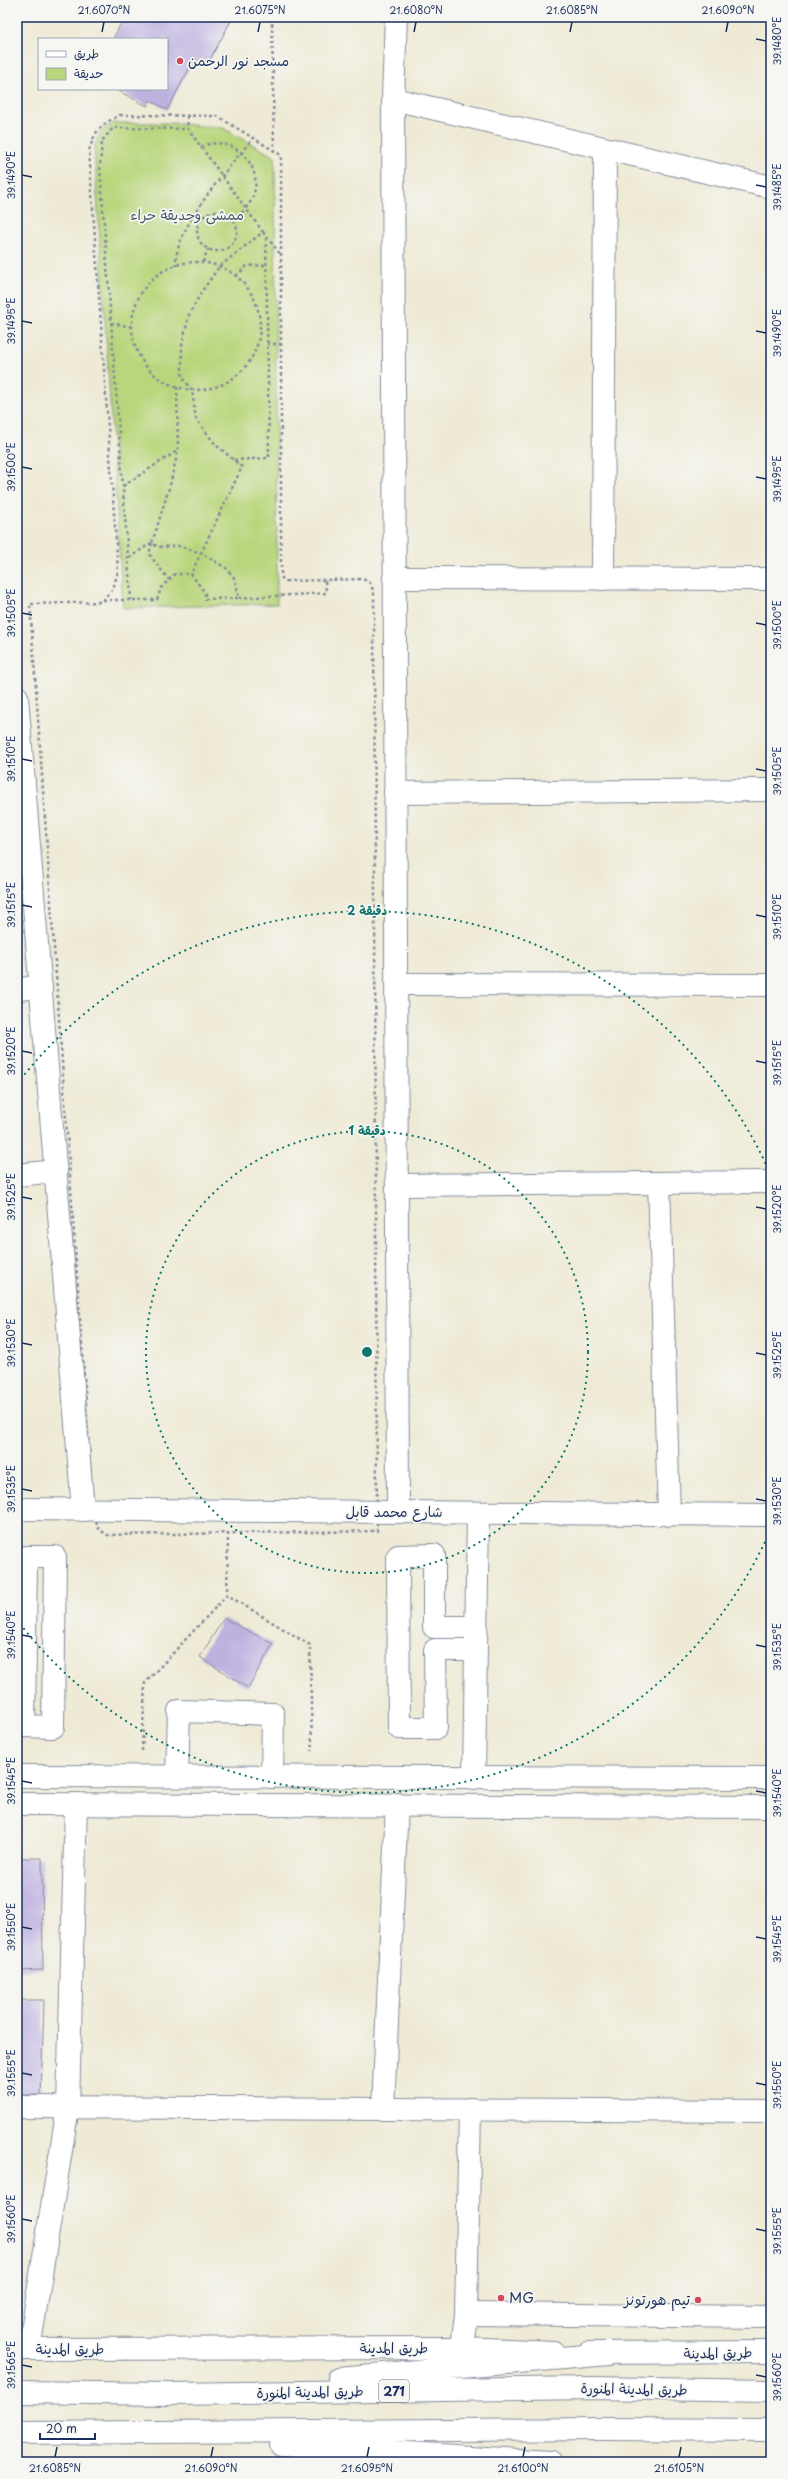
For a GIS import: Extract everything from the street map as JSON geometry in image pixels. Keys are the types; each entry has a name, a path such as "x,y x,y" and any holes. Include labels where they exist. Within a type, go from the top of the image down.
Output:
{"main road":[{"path":"396,17 393,99 398,1512"},
{"path":"393,99 771,187"},
{"path":"603,579 605,149"},
{"path":"394,578 771,579"},
{"path":"17,697 20,782 41,987 56,1171 88,1502"},
{"path":"395,793 771,790"},
{"path":"396,984 771,985"},
{"path":"17,989 41,987"},
{"path":"17,1175 56,1171"},
{"path":"397,1186 771,1182"},
{"path":"659,1183 669,1515"},
{"name":"شارع محمد قابل","path":"17,1509 88,1502 398,1512 771,1516"},
{"path":"474,1778 478,1513"},
{"path":"398,1556 434,1556 434,1627 436,1728 399,1728 398,1556"},
{"path":"26,1557 55,1558 53,1727 24,1726 21,1635 26,1557"},
{"path":"434,1627 476,1627"},
{"path":"435,1650 476,1650"},
{"path":"177,1776 179,1711 273,1714 272,1777"},
{"path":"17,1776 771,1778"},
{"path":"17,1804 398,1804 771,1807"},
{"path":"23,2349 68,2108 76,1804"},
{"path":"383,2109 398,1804"},
{"path":"17,2107 771,2111"},
{"path":"462,2348 466,2314 470,2109"},
{"path":"466,2314 771,2317"},
{"name":"طريق المدينة","path":"23,2349 462,2348 608,2354 771,2352"},
{"path":"168,2394 608,2354"},
{"name":"طريق المدينة المنورة","path":"17,2392 168,2394 591,2388 771,2390"},
{"path":"17,2433 604,2429 771,2430"},
{"path":"98,2433 550,2462"}],"path":[{"path":"272,17 274,150"},
{"path":"102,600 113,589 118,571 89,151 93,138 102,124 120,115 217,116 281,155 281,577 285,581 362,579"},
{"path":"188,116 188,128 281,256"},
{"path":"131,600 100,166 102,141 113,128 188,128"},
{"path":"176,266 175,259 184,235 197,209 253,138"},
{"path":"201,147 210,142 225,143 236,148 253,166 256,180 254,196 246,208 234,220"},
{"path":"223,212 234,220 237,232 232,245 220,251 208,249 199,239 198,227 205,216 210,213 223,212"},
{"path":"191,574 242,467 216,445 196,419 192,390 182,377 182,345 189,314 202,291 219,267 263,232"},
{"path":"234,460 269,458 266,235"},
{"path":"203,262 208,249"},
{"path":"187,262 203,262 219,267 236,276 245,284 256,302 260,323 258,345 248,364 233,379 214,388 192,390 177,387 154,375 141,359 134,339 133,318 138,298 150,281 168,268 187,262"},
{"path":"236,276 247,266 266,265"},
{"path":"111,323 133,328"},
{"path":"267,344 281,344"},
{"path":"169,580 149,554 170,486 178,451 177,387"},
{"path":"123,486 178,451"},
{"path":"128,558 152,543"},
{"path":"152,543 158,547 179,546 201,553 226,568 235,579 239,598"},
{"path":"88,1502 30,604 102,600 157,600 161,588 175,574 191,574"},
{"path":"191,574 205,593 205,599 326,593 325,580"},
{"path":"142,1750 145,1683 227,1595 228,1533"},
{"path":"227,1595 310,1645 312,1751"}],"green space":[{"name":"ممشى وحديقة حراء","path":"114,123 171,123 223,128 275,157 277,604 123,608 94,146 101,131"}],"building":[{"name":"مسجد نور الرحمن","path":"124,17 233,17 207,65 195,58 167,110 150,100 147,106 117,90 168,90 168,38 114,38"},
{"path":"224,1618 273,1644 248,1688 200,1657"},
{"path":"17,1858 42,1858 43,1970 17,1971"},
{"path":"17,2000 44,2000 41,2095 17,2095"}],"place":[{"name":"مسجد نور الرحمن","path":"180,61"},
{"name":"MG","path":"501,2298"},
{"name":"تيم هورتونز","path":"698,2300"}]}
